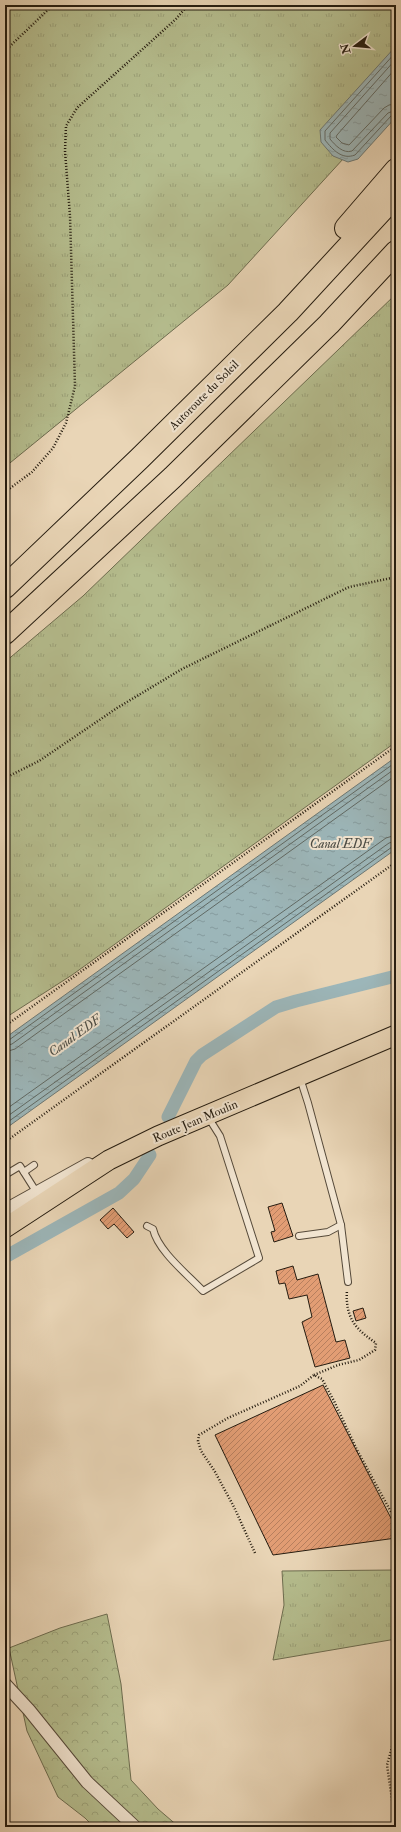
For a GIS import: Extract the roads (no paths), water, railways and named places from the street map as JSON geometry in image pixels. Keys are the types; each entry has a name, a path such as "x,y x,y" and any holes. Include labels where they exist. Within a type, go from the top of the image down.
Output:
{"highway":[{"path":"288,312 298,284 396,170"},
{"name":"Autoroute du Soleil","path":"5,587 288,312 396,195"},
{"path":"5,633 185,466 329,324 396,252"}],"main road":[{"name":"Route Jean Moulin","path":"5,1228 108,1160 132,1148 396,1035"}],"street":[{"path":"5,1210 92,1161 132,1148"},
{"path":"5,1684 29,1710 87,1782 135,1827"}],"lane":[{"path":"299,1076 342,1225 348,1282"},
{"path":"147,1226 153,1229 155,1237 170,1257 203,1290 259,1258 220,1136 207,1115"},
{"path":"5,1175 20,1166 37,1193"},
{"path":"24,1172 34,1166"},
{"path":"299,1236 328,1232 342,1225"}],"water":[{"path":"396,46 396,117 358,159 348,162 333,156 321,142 320,130"},
{"name":"Canal EDF","path":"396,757 396,849 5,1129 5,1038"}],"waterway":[{"path":"168,1117 196,1061 202,1055 276,1007 396,976"},
{"path":"5,1257 119,1193 134,1179 150,1155"}]}
